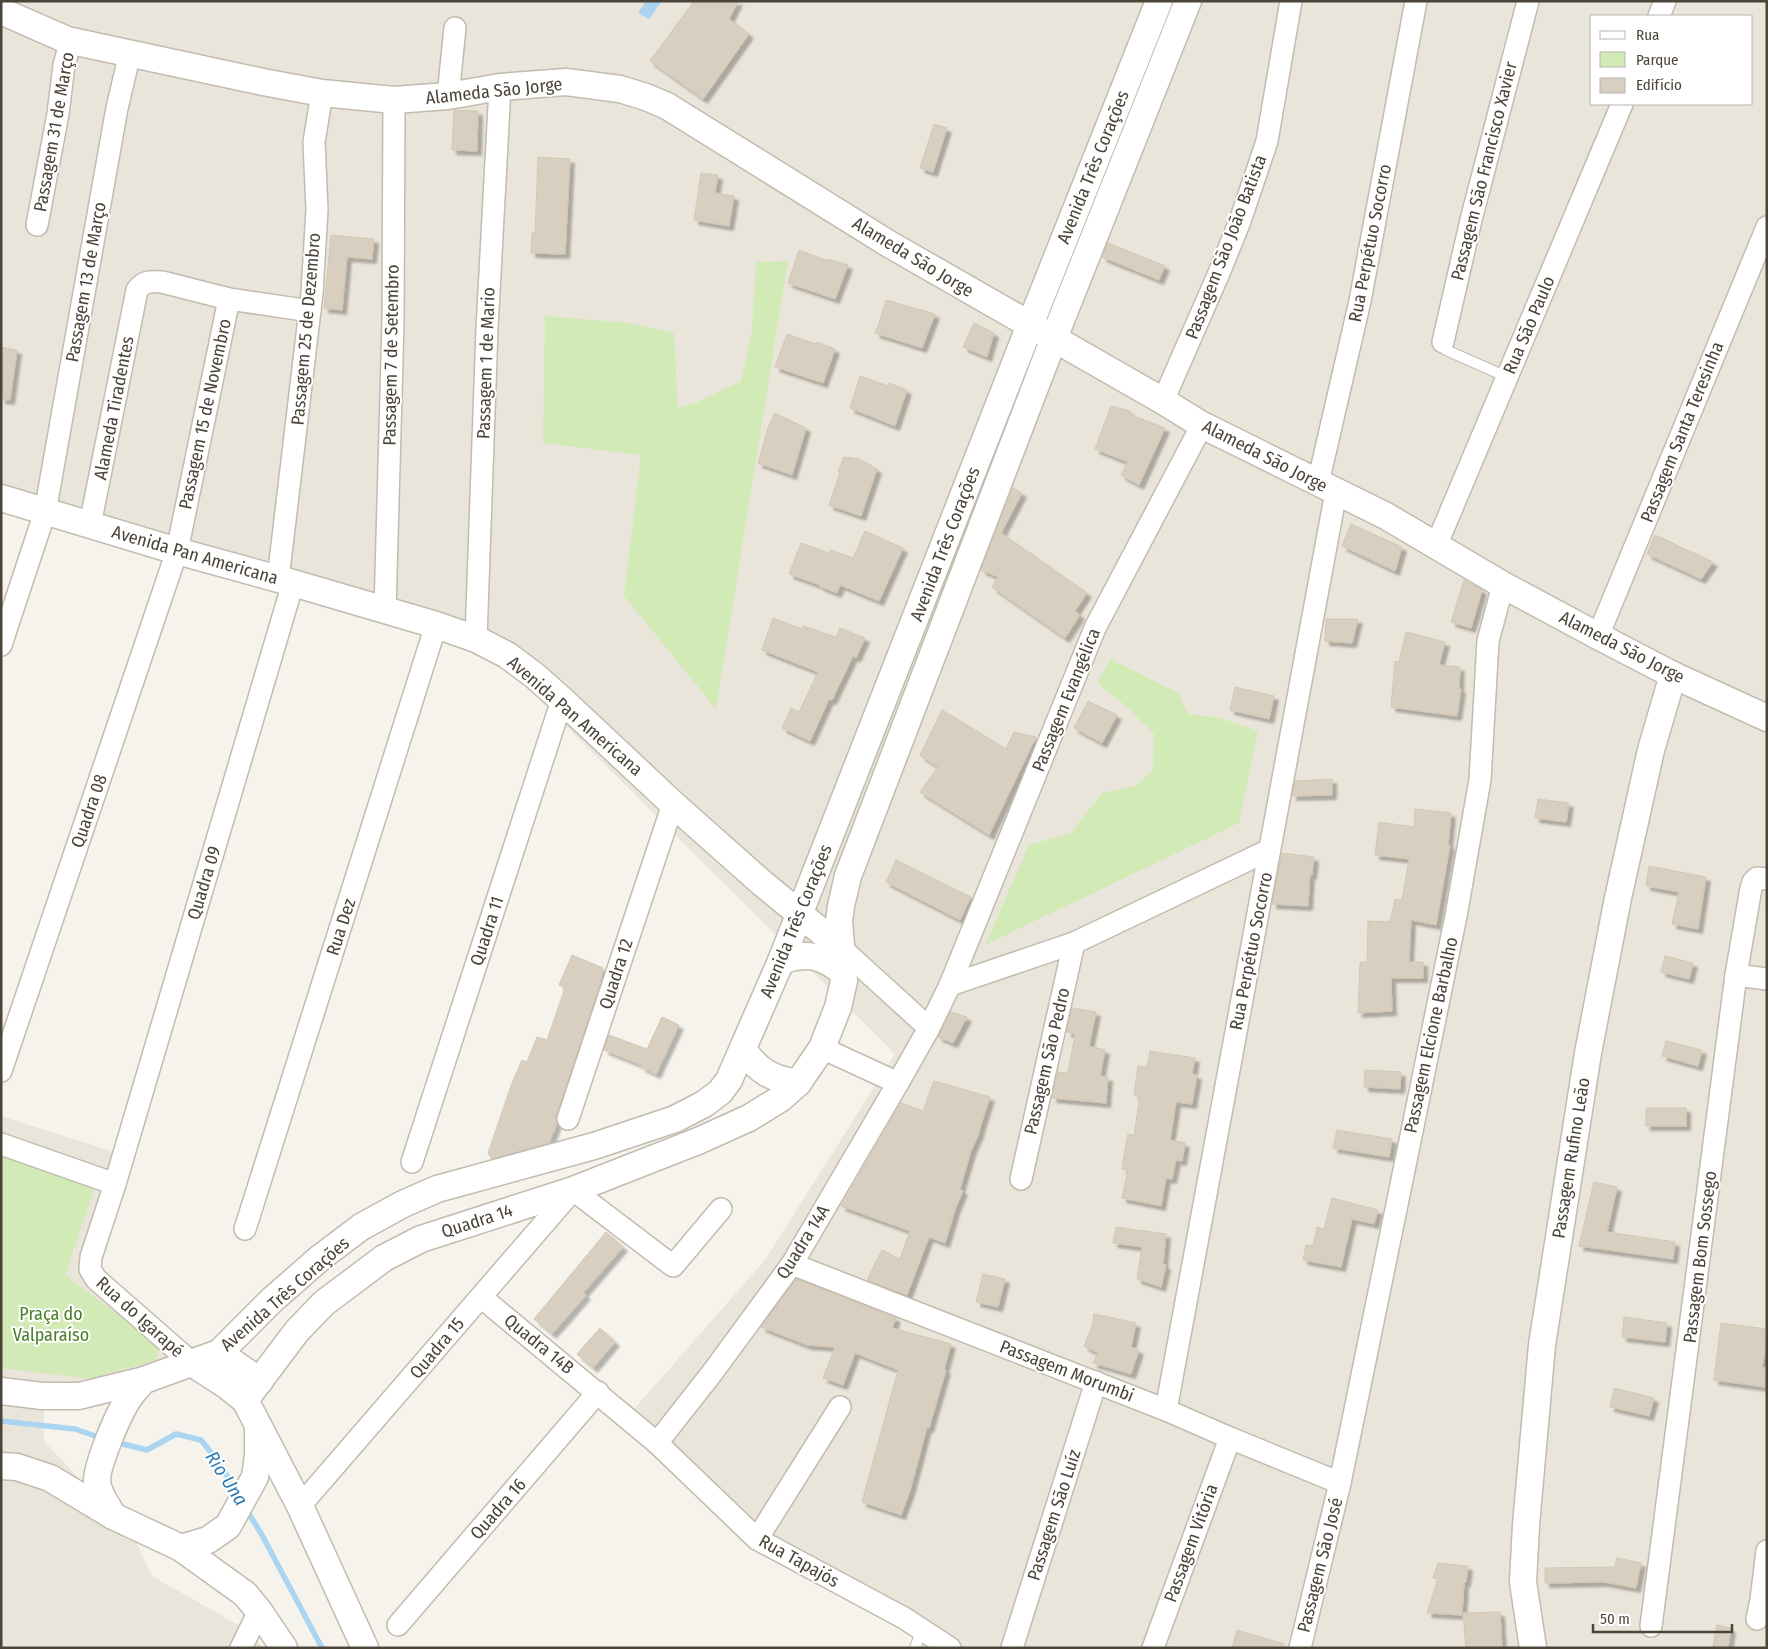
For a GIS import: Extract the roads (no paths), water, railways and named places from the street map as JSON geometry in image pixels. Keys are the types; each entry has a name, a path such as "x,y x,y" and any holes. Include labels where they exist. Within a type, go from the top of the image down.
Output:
{"street":[{"name":"Avenida Três Corações","path":"1,1391 42,1396 79,1396 144,1380 219,1353 272,1300 320,1258 361,1227 403,1204 437,1189 594,1146 675,1119 704,1104 720,1092 730,1080 781,962 1159,1"},
{"name":"Avenida Três Corações","path":"573,1190 698,1141 748,1118 780,1099 798,1083 822,1048 838,1007 844,981 839,921 848,876 1054,338 1188,1"},
{"name":"Passagem São João Batista","path":"1163,401 1223,264 1240,221 1267,141 1291,1"},
{"name":"Rua Perpétuo Socorro","path":"1166,1410 1270,850 1327,487 1416,1"},
{"name":"Passagem São Francisco Xavier","path":"1443,342 1471,220 1528,1"},
{"path":"1659,15 1665,1"},
{"name":"Alameda São Jorge","path":"1,10 71,40 263,82 322,92 394,100 448,96 500,87 566,82 620,89 646,97 667,106 897,249 1202,425 1386,516 1503,585 1673,675 1767,718"},
{"path":"448,96 455,28"},
{"name":"Passagem 31 de Março","path":"37,224 58,114 64,65 71,40"},
{"name":"Passagem 13 de Março","path":"1,645 45,512 115,118 130,53"},
{"name":"Passagem 1 de Mario","path":"476,639 487,329 500,87"},
{"name":"Passagem 25 de Dezembro","path":"284,576 310,311 317,210 314,142 322,92"},
{"name":"Passagem 7 de Setembro","path":"385,610 393,322 394,100"},
{"name":"Rua São Paulo","path":"1436,546 1622,105"},
{"name":"Passagem Santa Teresinha","path":"1598,636 1767,227"},
{"name":"Alameda Tiradentes","path":"90,525 137,290 143,283 150,281 162,282 229,298"},
{"path":"229,298 310,311"},
{"name":"Passagem 15 de Novembro","path":"179,541 229,298"},
{"name":"Passagem Evangélica","path":"929,1028 950,985 1095,628 1202,425"},
{"name":"Avenida Pan Americana","path":"1,498 90,525 179,541 385,610 436,625 476,639 507,655 535,676 673,804 762,883 840,947 929,1028"},
{"name":"Quadra 08","path":"1,1071 179,541"},
{"name":"Quadra 09","path":"115,1184 284,576"},
{"name":"Passagem Elcione Barbalho","path":"1340,1483 1456,916 1480,780 1488,641 1503,585"},
{"name":"Rua Dez","path":"245,1229 436,625"},
{"name":"Passagem Rufino Leão","path":"1533,1648 1523,1582 1542,1345 1588,1053 1618,898 1651,750 1673,675"},
{"name":"Quadra 11","path":"412,1162 562,700"},
{"name":"Quadra 12","path":"568,1118 673,804"},
{"path":"950,985 1074,943 1270,850"},
{"name":"Passagem Bom Sossego","path":"1651,1626 1736,975 1759,884"},
{"name":"Passagem São Pedro","path":"1021,1179 1074,943"},
{"path":"781,962 796,956 813,956 828,961 843,972"},
{"path":"1736,975 1767,979"},
{"name":"Quadra 14A","path":"657,1442 712,1373 792,1264 929,1028"},
{"path":"822,1048 898,1083"},
{"path":"743,1050 753,1063 766,1074 781,1080 798,1083"},
{"path":"1,1144 115,1184"},
{"name":"Rua do Igarapé","path":"115,1184 91,1257 90,1269 96,1279 192,1363"},
{"path":"573,1190 673,1266 722,1209"},
{"name":"Quadra 15","path":"300,1506 573,1190"},
{"name":"Quadra 14","path":"252,1391 297,1331 324,1303 384,1258 421,1239 573,1190"},
{"name":"Passagem Morumbi","path":"792,1264 1096,1382 1340,1483"},
{"name":"Quadra 14B","path":"481,1297 598,1392"},
{"path":"181,1548 208,1540 228,1526 255,1477 258,1455 258,1428 252,1391 219,1353"},
{"path":"192,1363 226,1385 252,1391"},
{"path":"113,1516 98,1490 98,1470 118,1416 129,1398 144,1380"},
{"name":"Passagem São Luíz","path":"1012,1648 1096,1382"},
{"name":"Rua Tapajós","path":"598,1392 657,1442 757,1539 904,1618 918,1639 950,1648"},
{"name":"Quadra 16","path":"398,1625 598,1392"},
{"path":"757,1539 840,1407"},
{"path":"258,1428 300,1506 365,1648"},
{"name":"Passagem Vitória","path":"1153,1648 1230,1438"},
{"path":"1,1466 17,1467 50,1478 113,1516 181,1548 245,1594 284,1648"},
{"name":"Passagem São José","path":"1300,1648 1340,1483"},
{"path":"1761,1606 1767,1551"},
{"path":"240,1648 259,1611"}],"lane":[{"path":"1443,342 1443,347 1446,350 1507,377"}],"water":[{"path":"646,1 662,1 649,19 638,13"}],"waterway":[{"name":"Rio Una","path":"1,1421 75,1429 101,1438"},
{"name":"Rio Una","path":"115,1442 147,1450 176,1434 201,1440 218,1461 238,1495"},
{"name":"Rio Una","path":"246,1509 262,1535 322,1648"}],"park label":[{"name":"Praça do Valparaíso","path":"51,1324"}]}
